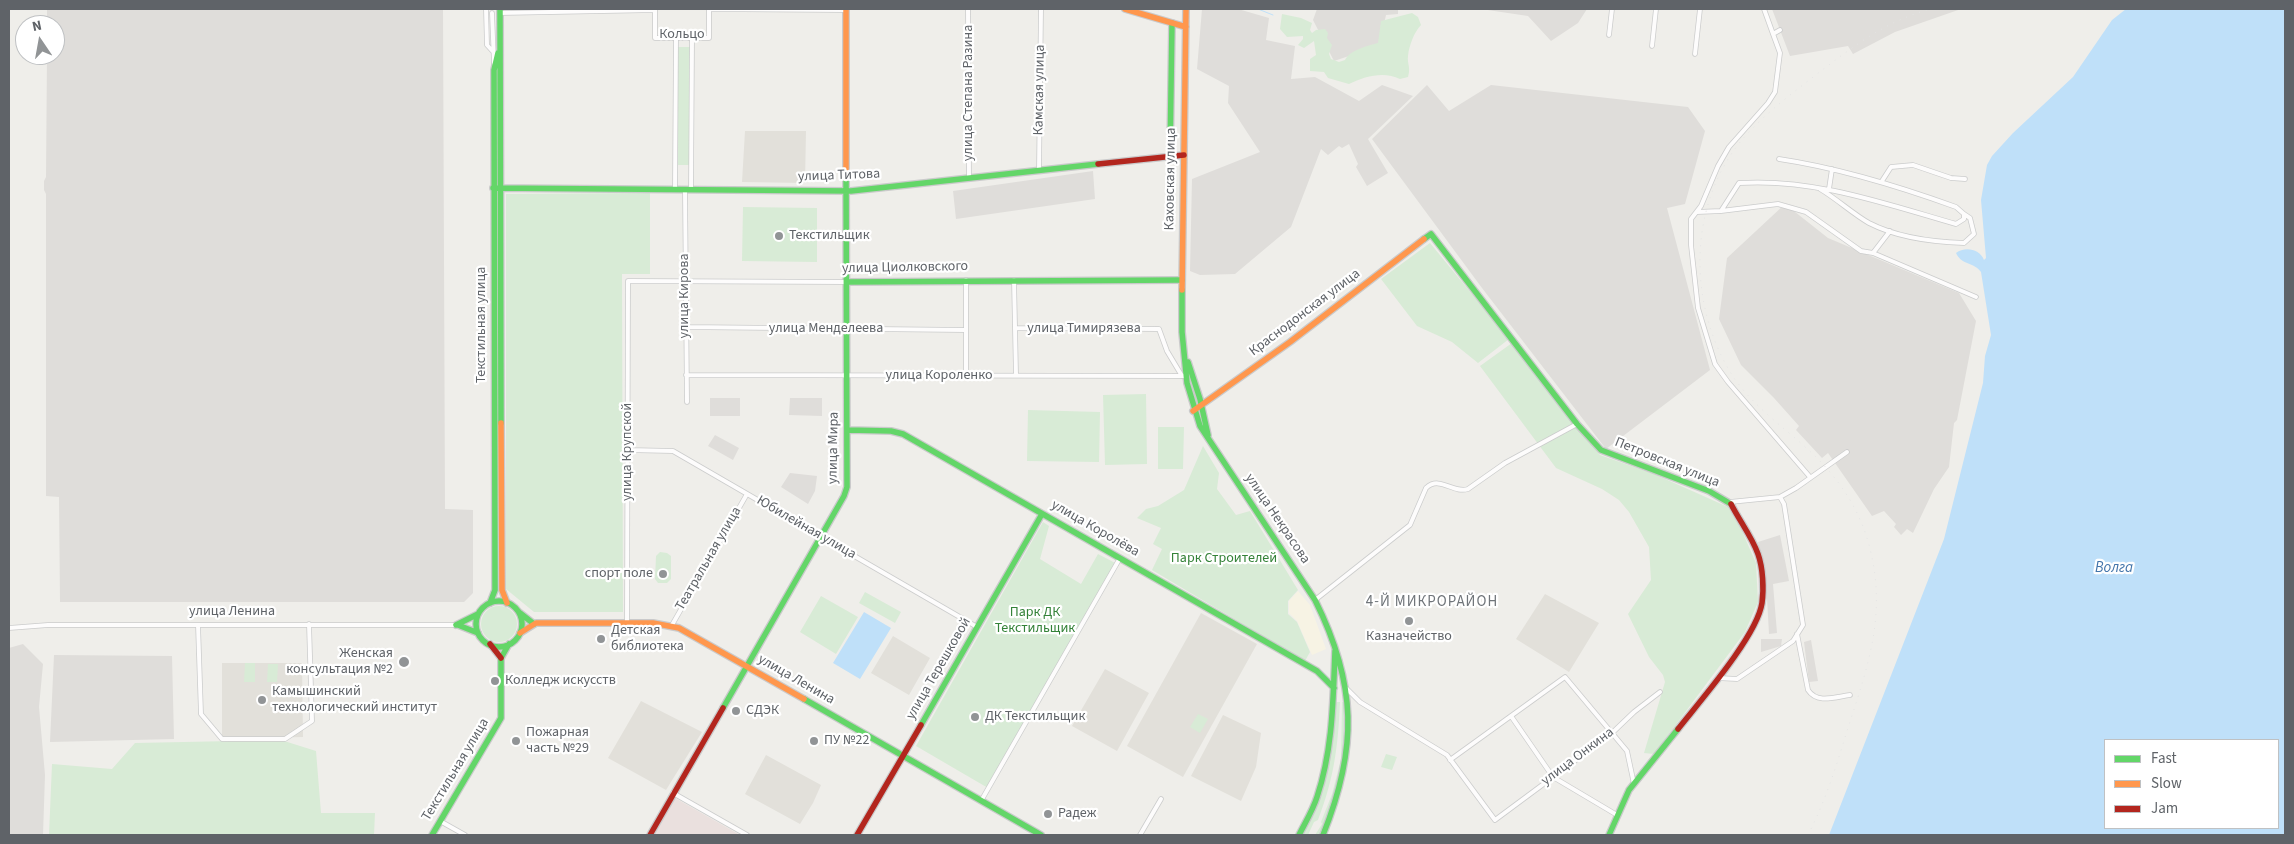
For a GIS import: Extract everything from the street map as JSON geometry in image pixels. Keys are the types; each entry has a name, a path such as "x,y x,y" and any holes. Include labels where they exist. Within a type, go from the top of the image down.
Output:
{"street":[{"path":"486,9 486,41 487,45 497,56"},
{"path":"709,9 846,9"},
{"name":"Кольцо","path":"656,10 655,38 709,38 709,9"},
{"name":"улица Мира","path":"650,835 844,496 847,486 846,9"},
{"name":"улица Степана Разина","path":"968,9 969,178"},
{"name":"Камская улица","path":"1039,170 1041,9"},
{"path":"1125,9 1142,11 1186,27"},
{"name":"Каховская улица","path":"1186,9 1182,312 1184,350 1193,411"},
{"path":"1609,35 1612,9"},
{"path":"1652,46 1656,9"},
{"path":"1694,54 1700,9"},
{"path":"1764,9 1780,53 1775,92 1768,104 1729,147 1692,219 1691,245 1695,292 1706,341 1715,364 1728,382 1810,477"},
{"path":"500,11 656,10"},
{"name":"Текстильная улица","path":"490,603 495,590 493,188 500,11"},
{"path":"492,13 492,50 497,64"},
{"path":"1170,156 1172,23"},
{"path":"1773,34 1780,30"},
{"path":"675,190 676,38"},
{"name":"улица Кирова","path":"687,402 685,281 692,38"},
{"name":"Текстильная улица","path":"500,46 497,64 500,188 502,590 507,603"},
{"name":"улица Титова","path":"493,188 847,190 1184,155"},
{"path":"1778,159 1882,181 1956,207 1970,218 1974,234 1964,243 1934,242 1890,231 1868,222 1839,200 1816,187"},
{"path":"1882,181 1891,167 1913,165 1951,178 1965,179"},
{"path":"1828,190 1832,169"},
{"path":"1721,211 1740,183 1763,181 1816,187 1956,224 1964,220 1964,214"},
{"path":"1696,212 1748,210 1778,204 1806,212 1861,251 1873,253 1976,297"},
{"path":"1873,253 1890,231"},
{"name":"Краснодонская улица","path":"1193,411 1290,342 1431,234"},
{"name":"Петровская улица","path":"1431,234 1577,424 1601,450 1710,492 1730,502 1758,554 1763,597 1760,614 1755,624 1718,678 1634,785 1617,814 1609,835"},
{"path":"966,280 966,375"},
{"path":"1014,280 1016,375"},
{"name":"улица Циолковского","path":"628,281 1182,280"},
{"name":"улица Крупской","path":"627,622 628,281"},
{"name":"улица Менделеева","path":"685,327 966,330"},
{"name":"улица Тимирязева","path":"1016,328 1159,329 1167,351 1187,376"},
{"name":"улица Короленко","path":"686,376 1187,376"},
{"name":"Каховская улица","path":"1187,376 1201,406 1209,440"},
{"name":"улица Некрасова","path":"1193,411 1209,440 1315,600 1327,622 1344,674 1350,715 1346,764 1338,799 1322,835"},
{"path":"1315,600 1410,525 1426,488 1431,484 1437,482 1466,490 1511,460 1577,424"},
{"name":"улица Королёва","path":"848,430 892,431 903,434 1322,676 1334,688"},
{"name":"Юбилейная улица","path":"628,450 673,451 977,627"},
{"path":"1730,502 1780,497 1847,452"},
{"name":"Театральная улица","path":"672,625 747,494"},
{"path":"1718,678 1738,678 1793,641 1803,625 1784,504 1780,497"},
{"name":"улица Терешковой","path":"857,835 1042,514"},
{"path":"981,800 1120,558"},
{"path":"490,644 499,646 509,644 520,633 534,624 507,603 498,601 490,603 478,614 476,624 478,633 501,658"},
{"path":"518,612 521,623 520,633"},
{"name":"улица Ленина","path":"456,625 478,614"},
{"name":"улица Ленина","path":"534,624 627,622 672,625 1042,835"},
{"path":"198,625 201,714 222,739 285,739 312,721 309,624"},
{"name":"улица Ленина","path":"9,628 48,625 456,625 478,633"},
{"path":"1798,634 1808,690 1812,696 1818,698 1850,695"},
{"name":"Текстильная улица","path":"432,835 501,718 501,658 509,644"},
{"name":"улица Некрасова","path":"1299,835 1310,814 1324,777 1331,737 1334,644"},
{"path":"1322,676 1344,674"},
{"path":"1334,688 1340,690 1346,688 1360,702 1447,756 1450,760 1565,677 1627,751 1634,785"},
{"name":"улица Онкина","path":"1450,760 1494,820 1611,734 1634,712 1660,692"},
{"path":"1512,716 1553,777 1617,814"},
{"path":"673,793 747,835"},
{"path":"1140,835 1161,799"},
{"path":"440,821 465,835"}],"shaded area":[{"path":"47,9 443,9 445,509 473,510 473,593 464,602 60,602 59,497 46,496 46,194 44,181 46,177 47,65 65,65 65,15 47,15"},
{"path":"1202,9 1238,9 1269,18 1266,40 1295,46 1291,79 1315,77 1359,101 1382,85 1413,96 1368,139 1388,173 1367,186 1356,167 1358,164 1349,144 1342,148 1339,146 1328,155 1321,149 1291,227 1235,274 1200,275 1190,271 1192,179 1260,152 1228,103 1229,86 1197,69"},
{"path":"1317,9 1398,9 1398,14 1386,15 1379,46 1334,61 1313,20"},
{"path":"1481,9 1587,9 1578,23 1551,41 1528,16"},
{"path":"1772,9 1961,9 1895,32 1853,54 1848,46 1790,56"},
{"path":"1427,85 1449,111 1491,85 1688,107 1705,131 1685,204 1667,208 1710,370 1606,449 1482,288 1372,139"},
{"path":"745,131 806,131 805,183 742,182"},
{"path":"1093,171 1095,199 956,219 953,191"},
{"path":"1785,204 1828,238 1959,293 1976,321 1957,420 1954,423 1949,467 1934,489 1913,533 1907,529 1901,535 1894,527 1896,524 1884,511 1872,516 1828,453 1822,458 1796,430 1799,426 1741,365 1719,319 1727,258"},
{"path":"710,398 740,398 740,416 710,416"},
{"path":"790,398 822,398 822,416 789,415"},
{"path":"715,435 739,448 733,460 708,446"},
{"path":"790,473 817,476 815,491 808,504 781,487"},
{"path":"1780,535 1789,581 1773,584 1777,633 1769,634 1766,580 1758,542"},
{"path":"1298,591 1310,605 1326,649 1312,655 1297,621 1289,613 1289,601"},
{"path":"1545,594 1599,623 1569,672 1516,639"},
{"path":"1201,613 1257,644 1183,777 1127,746"},
{"path":"893,636 930,658 909,695 871,673"},
{"path":"1761,639 1782,639 1781,646 1761,652"},
{"path":"1811,640 1818,681 1809,682 1804,642"},
{"path":"23,644 43,664 39,707 45,775 43,835 9,835 9,648"},
{"path":"54,655 172,656 174,739 50,742"},
{"name":"Камышинский технологический институт","path":"222,663 302,663 303,737 222,739"},
{"path":"1105,669 1149,693 1117,751 1072,726"},
{"path":"641,701 702,732 666,790 608,758"},
{"path":"1223,715 1261,733 1256,767 1241,801 1191,776"},
{"path":"766,755 821,785 800,824 745,794"},
{"path":"675,798 740,835 654,835"}],"green space":[{"path":"1412,13 1418,17 1421,25 1414,35 1409,48 1408,77 1400,79 1388,75 1375,75 1349,84 1328,78 1324,72 1310,71 1310,59 1316,55 1314,41 1304,48 1298,45 1303,36 1287,37 1280,29 1282,14 1301,18 1312,23 1310,30 1312,33 1316,30 1325,29 1328,33 1327,38 1332,45 1329,54 1331,59 1339,62 1345,60 1355,51 1378,43 1381,21"},
{"path":"678,47 690,47 689,165 678,165"},
{"path":"650,193 650,274 622,274 623,612 534,612 506,589 506,194"},
{"name":"Текстильщик","path":"743,207 817,208 817,262 742,261"},
{"path":"1430,243 1509,339 1478,363 1452,342 1417,326 1381,279"},
{"path":"1512,343 1600,455 1654,474 1728,507 1742,531 1756,563 1758,602 1745,632 1654,754 1644,753 1665,682 1663,675 1649,657 1628,614 1651,580 1649,547 1629,512 1619,500 1602,489 1556,468 1480,366"},
{"path":"1146,394 1147,464 1105,465 1103,395"},
{"path":"1028,410 1100,412 1099,462 1027,461"},
{"path":"1158,427 1184,427 1183,469 1158,469"},
{"name":"Парк Строителей","path":"1203,446 1219,473 1217,489 1236,515 1250,511 1298,590 1288,601 1288,614 1297,622 1310,652 1305,661 1152,570 1162,549 1153,544 1161,528 1137,518 1146,509 1158,506 1184,490"},
{"name":"Парк ДК Текстильщик","path":"1043,522 1049,526 1040,559 1081,584 1098,554 1117,564 988,788 916,746"},
{"name":"спорт поле","path":"660,552 671,556 671,579 667,583 658,583 655,579 656,556"},
{"path":"865,592 901,612 895,623 859,603"},
{"path":"821,596 858,617 836,654 800,632"},
{"path":"499,606 511,612 517,624 511,636 499,642 487,636 481,624 487,612"},
{"path":"245,663 255,663 255,682 244,682"},
{"path":"268,664 278,664 277,682 267,682"},
{"path":"1335,702 1340,702 1338,734 1328,790 1318,820 1314,822 1308,835 1301,835 1317,802 1327,771 1333,738"},
{"path":"1342,702 1346,702 1346,719 1344,752 1338,783 1323,830 1320,835 1315,835 1322,824 1321,822 1332,794 1341,759"},
{"path":"1198,714 1208,719 1200,733 1190,727"},
{"path":"281,740 316,751 321,813 375,813 374,835 49,835 52,764 112,769 135,743"},
{"path":"1386,754 1397,757 1392,770 1381,767"}],"water":[{"name":"Волга","path":"2126,9 2285,9 2285,835 1829,835 1944,539 1983,383 1985,356 1991,335 1981,272 1975,266 1961,260 1956,253 1968,249 1979,253 1984,260 1986,258 1981,200 1987,165 1992,156 2013,133 2073,77 2112,20"},
{"path":"864,612 891,628 860,679 833,663"}],"waterway":[{"path":"1258,9 1273,15"}],"railway":[{"path":"1808,835 1820,810 1834,771 1868,664 1875,620 1875,574 1866,534 1860,519 1836,479 1815,456 1749,397 1734,378 1719,350 1708,321 1702,290 1700,258 1703,227 1711,196 1723,167 1741,141 1758,123 1797,90 1870,36 1913,14 1930,9"}],"traffic: fast":[{"path":"500,9 501,423"},
{"path":"1170,156 1172,23"},
{"path":"490,603 495,590 494,70 498,53"},
{"path":"493,188 851,191 1098,164"},
{"path":"723,708 844,496 847,487 846,173"},
{"path":"1424,239 1431,234 1577,424 1601,450 1709,491 1731,504"},
{"path":"847,282 1182,280"},
{"path":"1182,290 1182,332 1187,383 1200,426 1315,600 1339,660 1348,716 1347,745 1342,773 1323,835"},
{"path":"1188,362 1200,399 1208,435"},
{"path":"848,430 891,431 903,434 1317,671 1334,688"},
{"path":"921,725 1042,514"},
{"path":"499,601 512,605 518,611 522,624 518,637 512,643 499,647 486,643 480,637 476,624 480,611 486,605 499,601"},
{"path":"520,613 534,624"},
{"path":"456,625 478,614"},
{"path":"458,625 478,633"},
{"path":"432,835 501,718 501,658 509,644"},
{"path":"1299,835 1315,802 1326,761 1334,688 1335,651"},
{"path":"804,699 1041,835"},
{"path":"1609,835 1629,790 1678,729"}],"traffic: slow":[{"path":"846,9 846,173"},
{"path":"1125,9 1186,27"},
{"path":"1182,290 1186,9"},
{"path":"1193,411 1290,342 1424,239"},
{"path":"501,423 502,590 507,603"},
{"path":"520,633 536,623 653,623 679,628 804,699"}],"traffic: jam":[{"path":"1098,164 1184,155"},
{"path":"1678,729 1739,650 1758,617 1762,603 1763,578 1758,554 1731,504"},
{"path":"490,644 501,658"},
{"path":"650,835 723,708"},
{"path":"857,835 921,725"}],"place":[{"name":"Текстильщик","path":"779,236"},
{"name":"спорт поле","path":"663,574"},
{"name":"Казначейство","path":"1409,621"},
{"name":"Детская библиотека","path":"601,639"},
{"name":"Женская консультация №2","path":"404,662"},
{"name":"Колледж искусств","path":"495,681"},
{"name":"Камышинский технологический институт","path":"262,700"},
{"name":"СДЭК","path":"736,711"},
{"name":"ДК Текстильщик","path":"975,717"},
{"name":"Пожарная часть №29","path":"516,741"},
{"name":"ПУ №22","path":"814,741"},
{"name":"Радеж","path":"1048,814"}],"district":[{"name":"4-Й МИКРОРАЙОН","path":"1432,603"}]}
